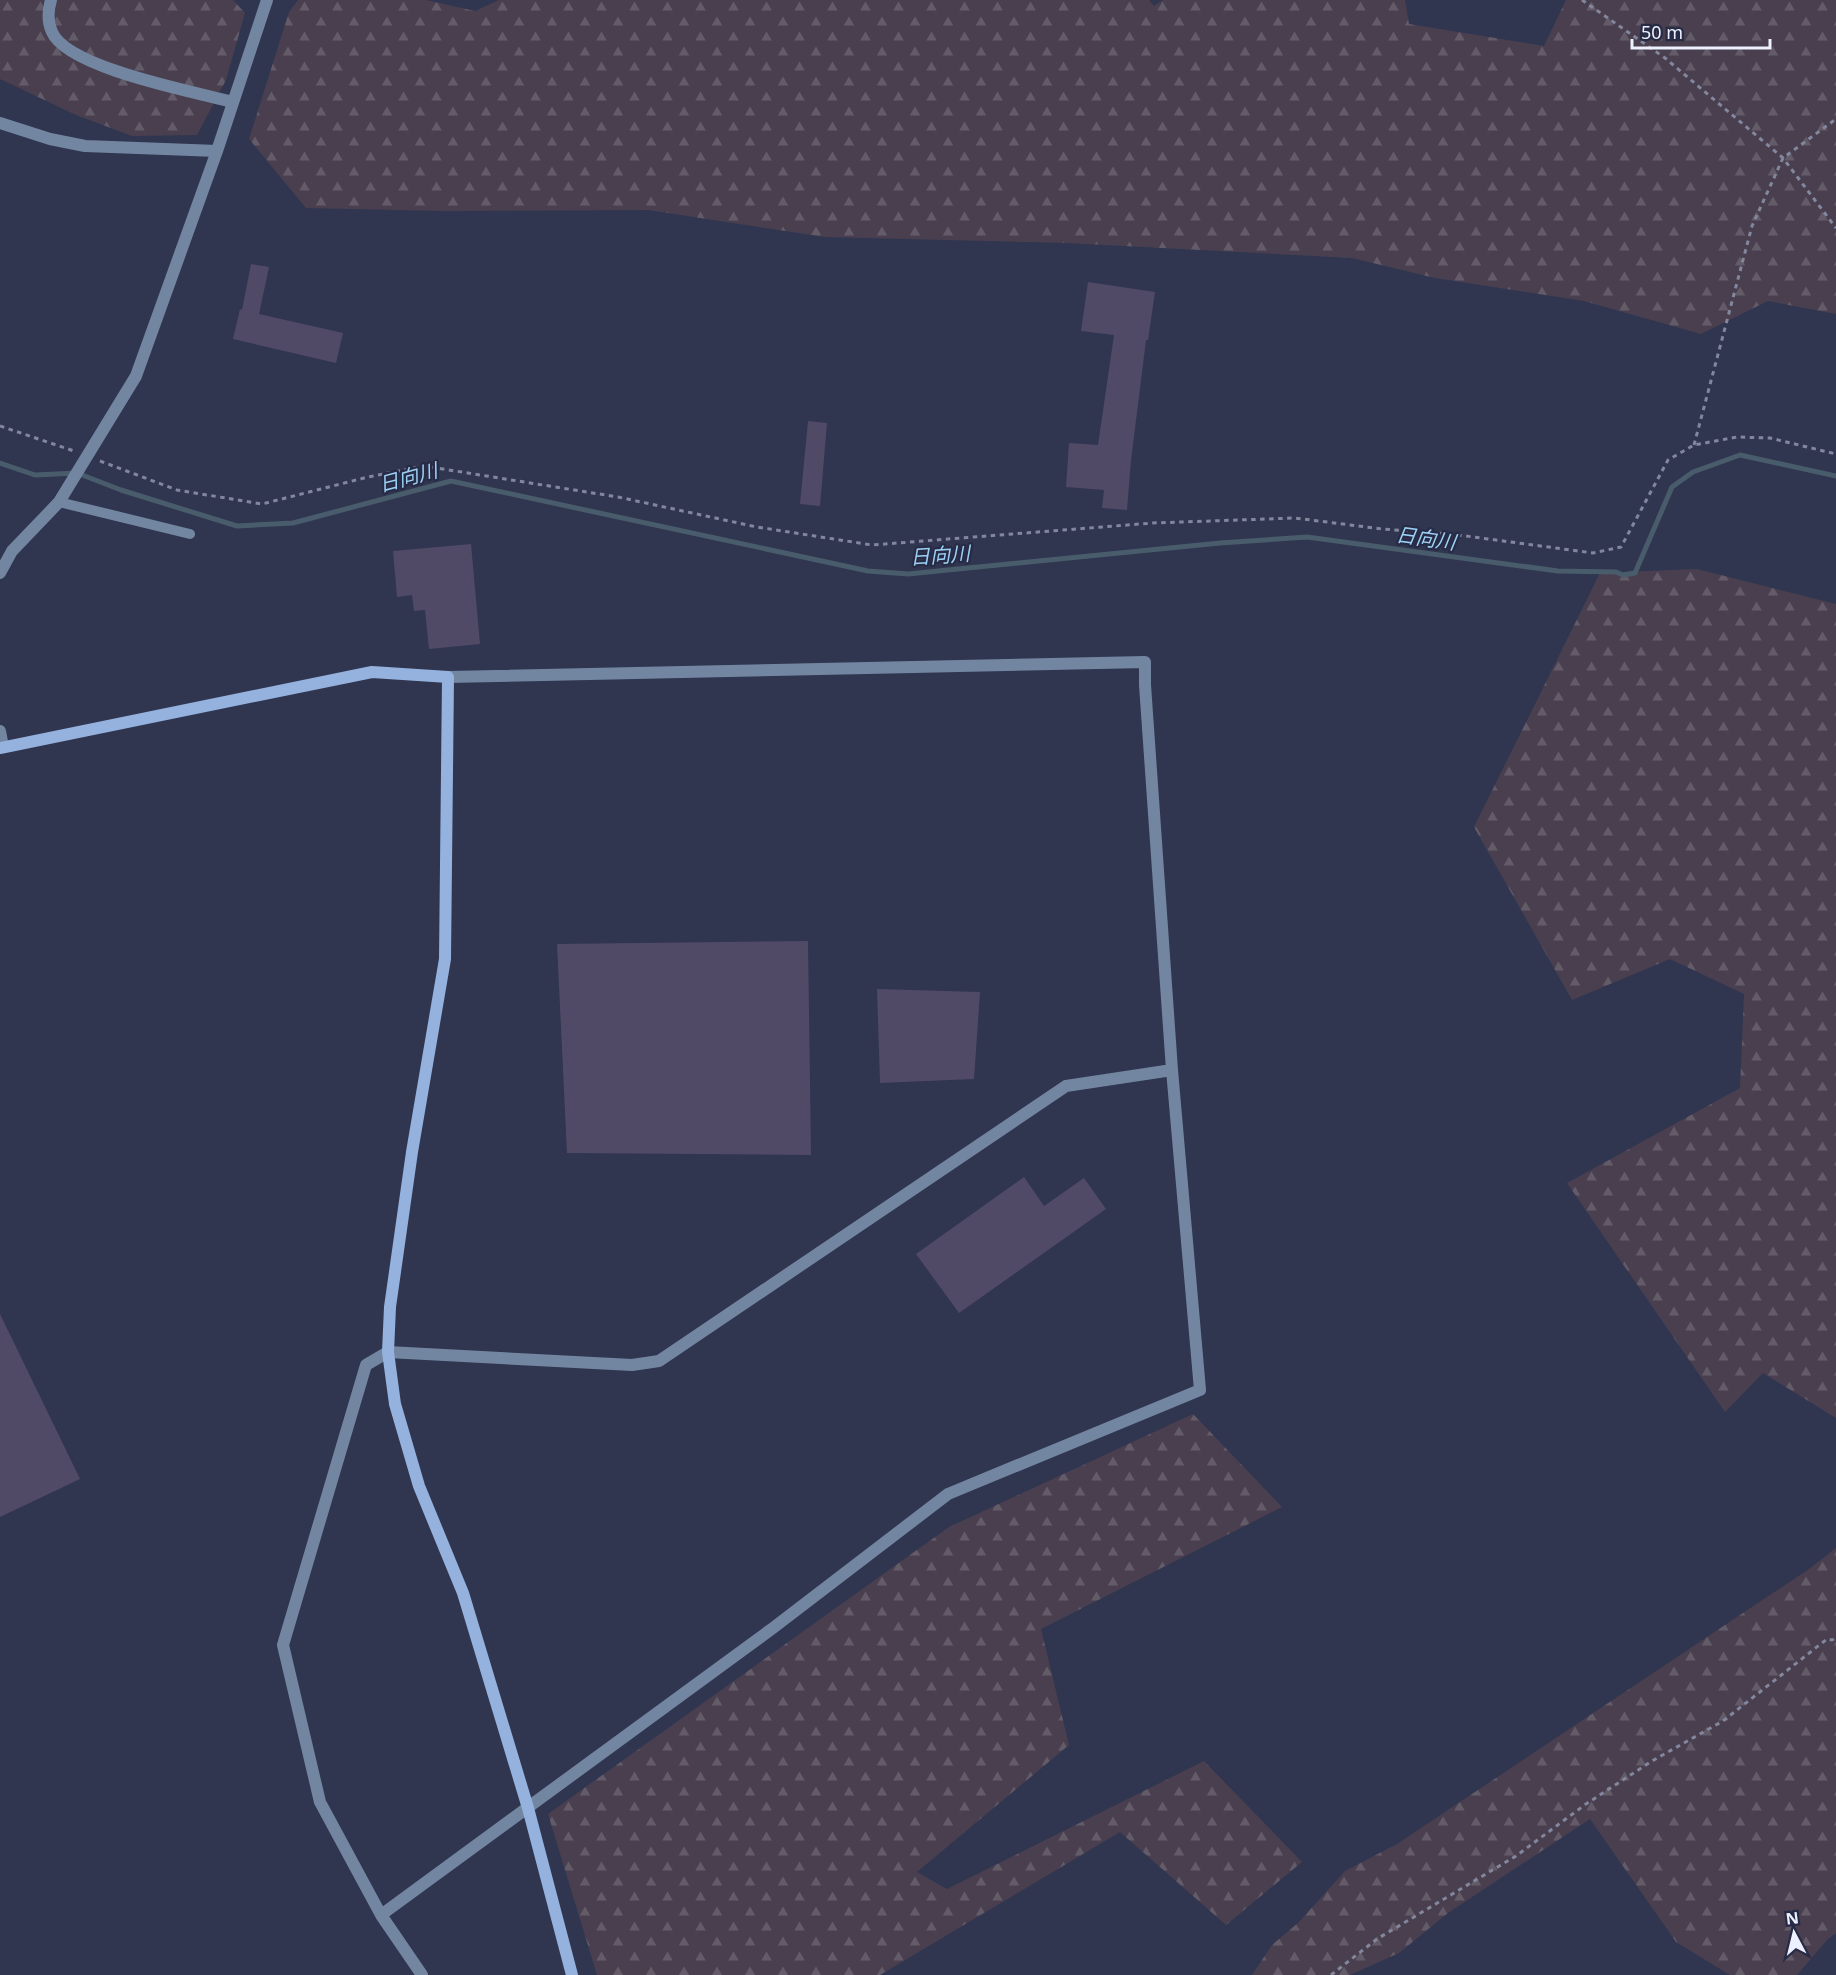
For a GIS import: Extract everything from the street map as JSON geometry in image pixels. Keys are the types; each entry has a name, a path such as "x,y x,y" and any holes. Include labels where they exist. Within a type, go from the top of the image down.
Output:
{"street":[{"path":"51,0 48,12 52,33 68,50 114,71 233,102"},
{"path":"0,573 12,551 59,502 136,376 217,150 267,0"},
{"path":"0,123 50,139 85,146 217,150"},
{"path":"0,730 1,747 372,672 448,677 1144,662 1172,1070 1200,1390 948,1494 773,1628 381,1915"},
{"path":"448,677 446,959 410,1163 390,1307 388,1352 395,1404 419,1486 463,1593 528,1808 572,1975"},
{"path":"422,1975 381,1915 320,1802 283,1645 366,1365 388,1352 632,1365 659,1361 1066,1086 1172,1070"}],"lane":[{"path":"59,502 190,534"}],"path":[{"path":"1582,0 1665,58 1783,158 1836,228"},
{"path":"1694,444 1752,226 1783,158 1836,119"},
{"path":"0,426 177,490 262,504 368,477 424,466 618,497 757,527 872,545 1154,524 1295,518 1382,529 1451,534 1593,553 1621,547 1668,460 1694,444 1737,437 1770,438 1836,454"},
{"path":"1331,1975 1377,1939 1516,1856 1586,1804 1652,1761 1723,1721 1827,1639 1836,1638"}],"green space":[{"path":"0,0 233,0 245,13 226,80 197,135 132,136 76,115 0,79"},
{"path":"298,0 426,0 475,11 499,0 1149,0 1154,6 1163,0 1405,0 1409,24 1544,46 1566,0 1836,0 1836,314 1768,301 1701,334 1584,301 1435,278 1352,258 1067,243 825,237 648,210 443,211 306,208 249,139 289,12"},
{"path":"1697,569 1836,604 1836,1418 1763,1373 1725,1412 1567,1183 1740,1088 1744,994 1670,959 1572,1000 1474,827 1600,573"},
{"path":"1193,1414 1282,1507 1041,1629 1069,1745 917,1872 947,1889 1204,1761 1302,1862 1226,1925 1120,1832 880,1975 597,1975 548,1814 949,1527"},
{"path":"1836,1548 1836,1933 1827,1940 1797,1975 1730,1975 1676,1942 1590,1819 1448,1913 1399,1953 1350,1975 1252,1975 1272,1945 1299,1922 1345,1871 1397,1844 1809,1569"}],"building":[{"path":"251,264 269,267 259,314 343,333 336,363 233,339 240,309 242,310"},
{"path":"1088,282 1155,292 1148,340 1146,340 1127,510 1102,508 1104,490 1066,487 1069,443 1098,445 1114,335 1081,331"},
{"path":"808,421 827,423 820,506 800,504"},
{"path":"471,544 480,644 429,649 425,610 414,611 412,595 397,597 393,551"},
{"path":"808,941 811,1155 567,1153 557,944"},
{"path":"877,989 980,992 974,1079 880,1083"},
{"path":"1024,1177 1044,1206 1084,1178 1106,1209 959,1313 916,1254"},
{"path":"0,1314 80,1479 0,1517"}],"waterway":[{"name":"日向川","path":"0,463 35,475 77,473 121,490 237,526 293,523 451,481 868,571 908,574 1220,543 1307,537 1558,571 1616,572 1623,575 1635,573 1672,487 1693,472 1740,455 1836,476"}]}
